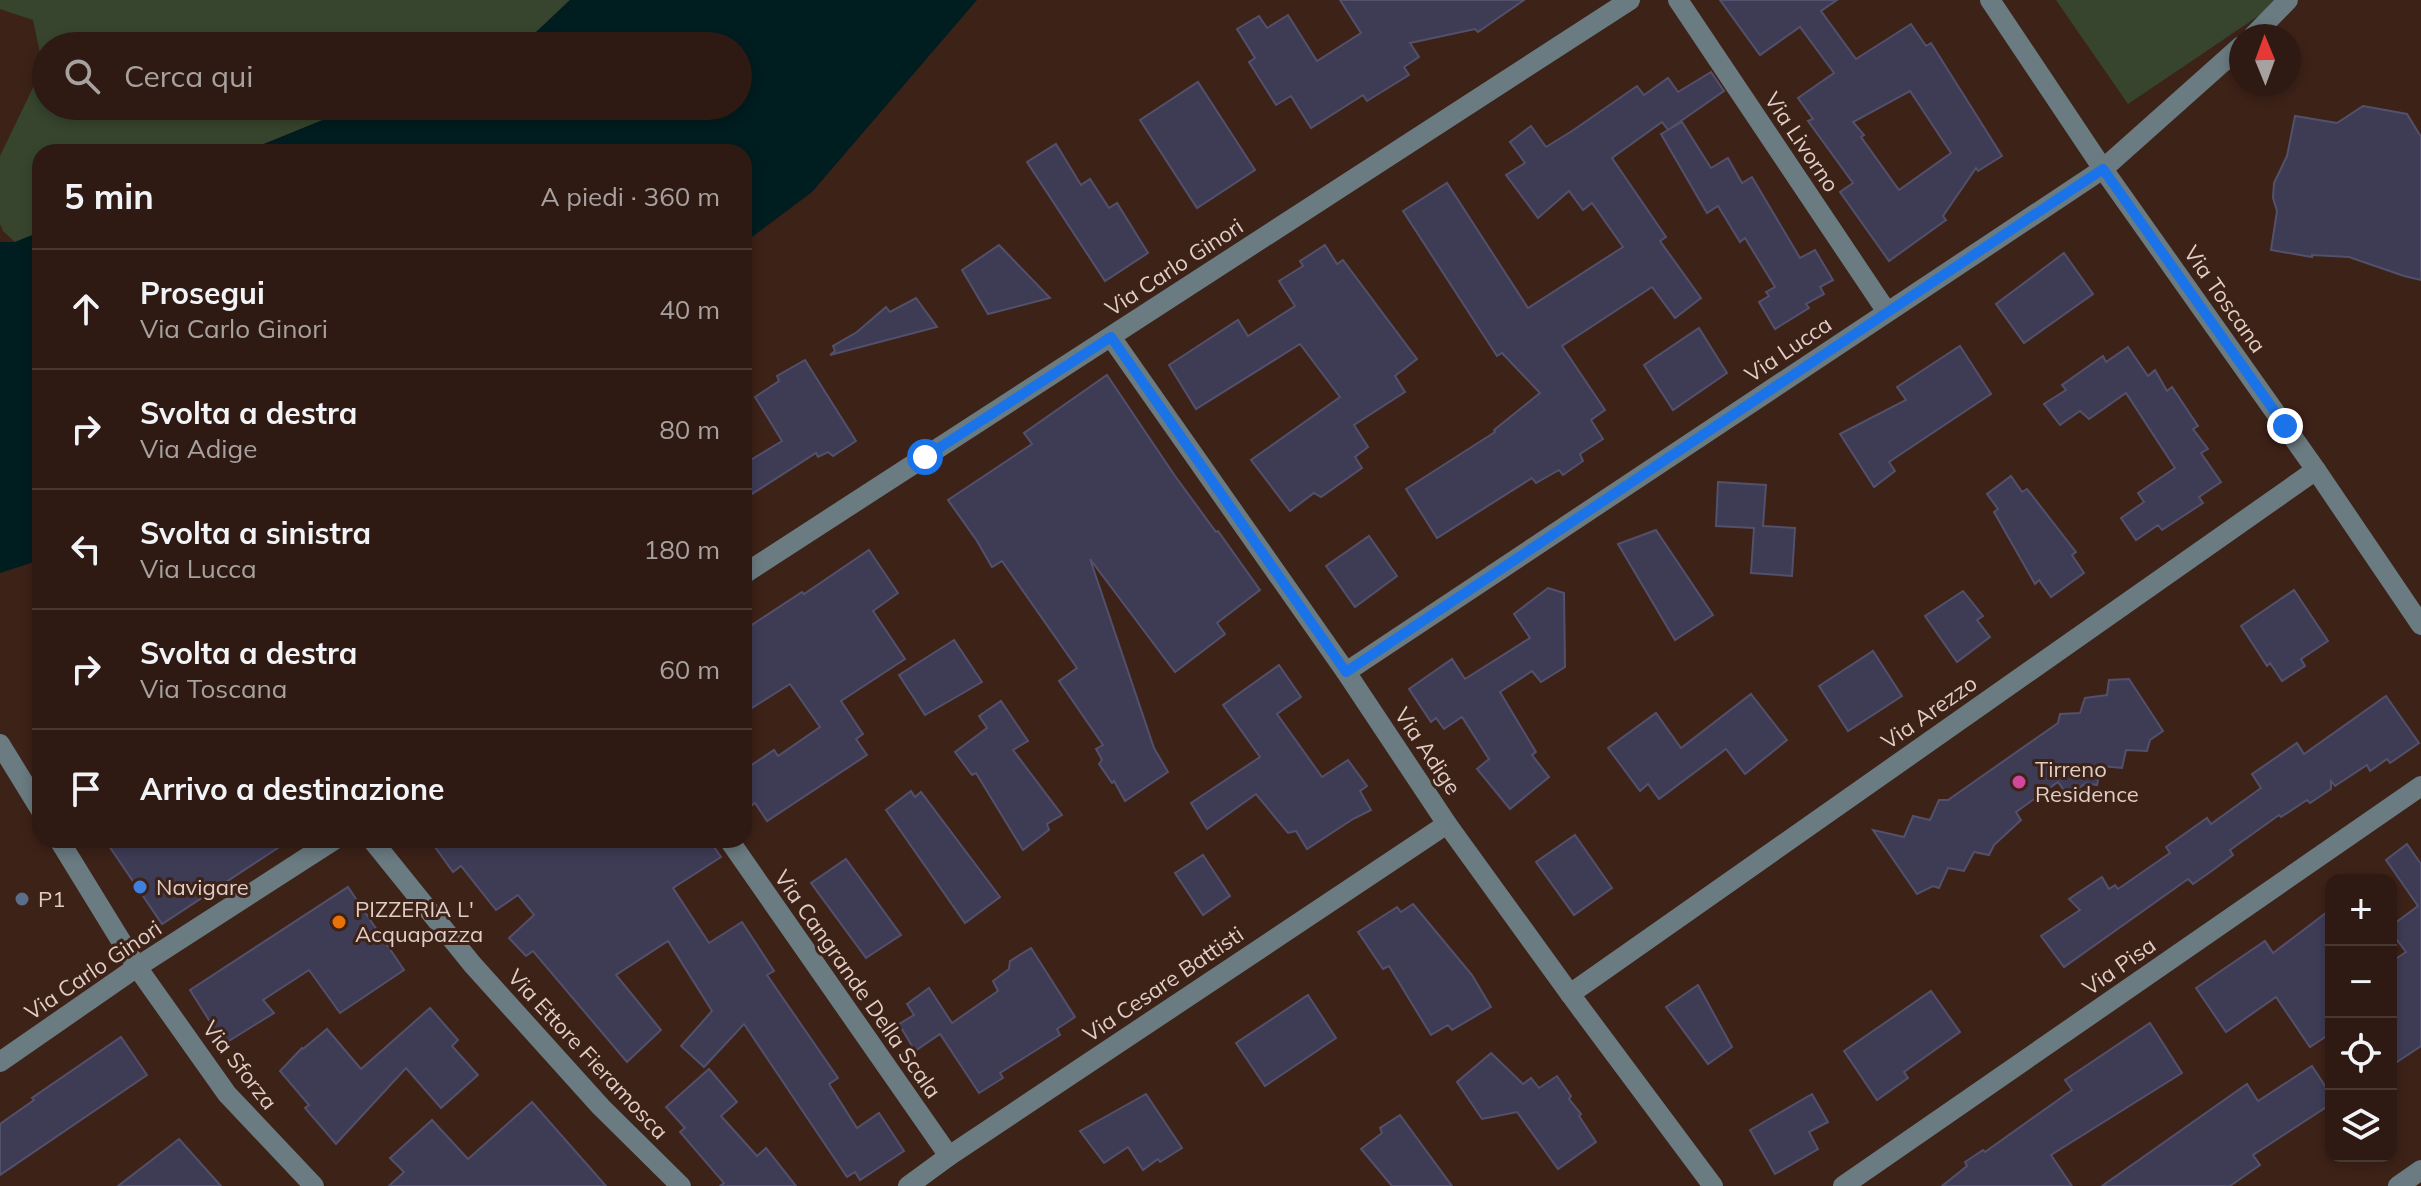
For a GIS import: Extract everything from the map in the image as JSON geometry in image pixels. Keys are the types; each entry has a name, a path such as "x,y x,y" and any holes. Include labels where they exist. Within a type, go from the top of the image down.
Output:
{"street":[{"name":"Via Carlo Ginori","path":"752,569 1630,0"},
{"name":"Via Livorno","path":"1678,0 1887,312"},
{"name":"Via Toscana","path":"1990,0 2103,169 2316,470 2421,625"},
{"path":"2265,24 2288,0"},
{"name":"Via Lucca","path":"1346,672 2103,169 2229,57"},
{"name":"Via Adige","path":"1111,337 1346,672 1447,824 1713,1186"},
{"name":"Via Arezzo","path":"1570,994 2316,470"},
{"path":"0,744 32,796"},
{"name":"Via Pisa","path":"1843,1186 2421,786"},
{"name":"Via Cesare Battisti","path":"908,1186 1447,824"},
{"name":"Via Sforza","path":"64,848 137,967 227,1094 314,1186"},
{"name":"Via Carlo Ginori","path":"0,1062 137,967 322,848"},
{"name":"Via Ettore Fieramosca","path":"378,848 472,964 601,1107 681,1186"},
{"name":"Via Cangrande Della Scala","path":"735,848 949,1156"},
{"path":"2398,1186 2421,1170"}],"green space":[{"path":"0,0 570,0 536,32 36,32 33,20 0,9"},
{"path":"2056,0 2282,0 2246,24 2229,24 2229,36 2128,104"},
{"path":"32,90 32,120 323,120 264,144 32,144 32,235 15,242 0,224 0,156"}],"water":[{"path":"570,0 977,0 812,192 752,237 752,144 264,144 323,120 752,120 752,32 536,32"},
{"path":"32,235 32,563 0,573 0,242 15,242"}],"building":[{"path":"1340,0 1524,0 1478,32 1475,29 1410,43 1419,57 1404,67 1409,75 1367,101 1363,95 1311,128 1291,96 1276,105 1249,62 1255,58 1237,29 1259,16 1267,28 1288,15 1317,61 1361,33"},
{"path":"1720,0 1837,0 1821,11 1856,59 1911,24 1926,46 1931,43 2002,156 1978,171 1976,168 1943,216 1946,220 1889,261 1840,192 1853,183 1808,121 1813,119 1798,98 1834,73 1800,27 1760,55","holes":["1910,91 1951,153 1899,190 1853,122"]},
{"path":"1711,72 1724,91 1668,130 1662,122 1612,158 1666,237 1660,241 1701,298 1675,318 1652,287 1562,346 1605,410 1591,420 1603,439 1580,454 1583,461 1563,475 1559,470 1536,483 1532,478 1437,538 1406,489 1495,432 1540,393 1502,353 1497,356 1403,211 1447,183 1528,308 1623,247 1592,203 1583,210 1569,191 1538,218 1506,175 1525,163 1510,142 1531,126 1546,147 1637,86 1644,95 1668,78 1678,92"},
{"path":"1198,82 1255,170 1197,208 1140,120"},
{"path":"2363,106 2407,114 2421,137 2421,280 2349,257 2312,257 2271,250 2277,211 2273,198 2274,183 2287,156 2295,116 2337,123"},
{"path":"1682,122 1711,168 1728,158 1742,183 1752,177 1800,258 1815,250 1833,280 1820,287 1824,294 1806,304 1809,308 1775,329 1759,302 1769,296 1766,292 1775,287 1745,238 1740,242 1718,206 1707,213 1661,134"},
{"path":"1056,144 1081,185 1090,179 1109,208 1117,203 1148,253 1105,281 1027,162"},
{"path":"999,245 1050,298 988,314 962,270"},
{"path":"1325,245 1337,264 1343,260 1417,359 1395,376 1405,392 1354,425 1368,447 1355,457 1362,468 1321,497 1314,493 1290,511 1251,460 1340,397 1300,344 1196,409 1169,365 1238,320 1248,336 1295,306 1279,281 1303,266 1300,261"},
{"path":"2064,253 2093,294 2024,343 1996,304"},
{"path":"916,298 937,327 830,355 835,351 833,346 857,332 886,307 890,312"},
{"path":"1699,328 1727,373 1673,410 1644,365"},
{"path":"1960,346 1991,394 1889,462 1895,471 1874,487 1840,434 1906,400 1897,387"},
{"path":"2128,347 2148,376 2155,370 2167,391 2172,387 2198,426 2193,429 2208,449 2201,453 2221,482 2199,497 2203,503 2162,530 2158,525 2136,540 2121,518 2144,502 2138,493 2175,468 2126,393 2089,419 2080,411 2060,425 2044,404 2066,390 2062,385 2103,356 2106,362"},
{"path":"805,360 856,441 833,456 828,452 818,457 816,453 752,494 752,459 782,441 755,397 779,381 777,376"},
{"path":"1107,375 1175,476 1260,590 1217,623 1225,634 1175,672 1090,559 1154,748 1168,772 1125,801 1114,781 1112,783 1099,764 1102,760 1096,749 1103,745 1059,681 1077,668 1002,561 992,567 948,500 1032,444 1024,433"},
{"path":"2011,476 2022,492 2027,489 2076,552 2072,555 2084,573 2051,597 2039,580 2035,584 1994,512 1998,509 1987,494"},
{"path":"1718,482 1766,485 1763,526 1795,528 1792,576 1751,573 1754,528 1716,526"},
{"path":"1656,530 1713,615 1675,640 1618,544"},
{"path":"1369,536 1397,576 1355,607 1326,566"},
{"path":"869,550 898,593 873,611 905,659 841,701 863,734 856,739 867,755 767,821 755,803 752,805 752,765 774,750 778,756 820,727 790,684 752,708 752,625 802,592 804,594"},
{"path":"1548,588 1564,593 1565,667 1541,682 1532,671 1500,692 1536,752 1532,755 1549,777 1510,809 1477,769 1489,759 1462,717 1444,729 1436,718 1431,722 1409,689 1452,659 1465,679 1530,638 1514,614"},
{"path":"2294,590 2328,641 2301,659 2305,666 2282,681 2270,663 2267,666 2241,626"},
{"path":"1963,591 1983,616 1977,620 1990,637 1957,662 1925,616"},
{"path":"954,640 982,682 925,715 899,675"},
{"path":"1873,651 1902,696 1848,731 1819,686"},
{"path":"1279,665 1301,697 1277,714 1322,777 1348,760 1367,786 1360,791 1371,810 1307,849 1296,831 1288,833 1256,794 1207,829 1191,803 1260,757 1223,705"},
{"path":"2129,679 2163,731 2150,740 2147,751 2126,750 2122,768 2101,766 2097,785 2086,783 2068,796 2058,782 2016,812 2021,820 1994,845 1989,855 1974,852 1964,871 1948,868 1939,888 1933,886 1917,894 1873,830 1904,837 1913,816 1930,820 1939,800 1948,800 2058,723 2060,714 2080,713 2085,698 2107,695 2109,680"},
{"path":"1751,694 1787,740 1745,774 1726,749 1659,799 1648,784 1640,791 1608,748 1656,713 1681,748"},
{"path":"2386,696 2419,743 2390,763 2387,759 2370,771 2367,765 2335,786 2331,781 2331,789 2310,803 2307,800 2281,817 2279,815 2230,850 2233,855 2213,870 2193,884 2188,879 2064,967 2041,936 2080,910 2069,899 2102,877 2109,889 2115,885 2118,889 2170,853 2166,847 2207,818 2211,824 2261,788 2252,774 2297,743 2304,754"},
{"path":"1001,701 1028,741 1013,750 1062,815 1047,824 1049,830 1023,850 976,773 972,775 955,752 987,728 979,716"},
{"path":"911,791 915,797 921,792 1000,897 965,923 886,810"},
{"path":"1575,835 1612,888 1574,915 1536,862"},
{"path":"2407,844 2421,864 2421,1046 2397,1062 2397,958 2406,952 2397,940 2397,922 2418,906 2386,860"},
{"path":"110,848 278,848 162,924"},
{"path":"436,848 715,848 721,857 673,888 709,943 742,922 774,971 767,975 838,1078 829,1084 857,1128 879,1113 904,1151 860,1180 855,1172 847,1177 744,1024 704,1067 681,1046 712,1011 668,941 616,975 661,1030 627,1062 533,951 526,956 509,938 534,915 518,895 496,910 461,866 453,872"},
{"path":"1203,855 1230,896 1203,915 1175,873"},
{"path":"846,859 901,935 866,958 811,883"},
{"path":"348,887 404,970 340,1013 309,970 263,1000 274,1013 224,1044 190,990"},
{"path":"1413,904 1472,975 1491,1007 1452,1030 1448,1025 1431,1035 1389,966 1383,969 1358,932 1397,907 1401,912"},
{"path":"2325,914 2325,1037 2310,1047 2276,997 2226,1032 2196,988 2265,941 2273,953"},
{"path":"1031,948 1075,1017 1057,1029 1060,1035 1000,1073 1003,1078 979,1093 940,1034 915,1051 899,1024 914,1015 907,1004 929,988 952,1023 998,991 993,981 1009,969 1010,961"},
{"path":"1698,985 1732,1047 1708,1064 1666,1007"},
{"path":"1931,991 1960,1032 1904,1072 1908,1078 1877,1100 1844,1051"},
{"path":"1308,995 1336,1038 1265,1086 1236,1043"},
{"path":"430,1008 458,1040 452,1046 478,1075 441,1108 406,1068 336,1144 305,1108 309,1105 280,1071 302,1048 327,1029 361,1069"},
{"path":"2150,1023 2182,1073 2051,1155 2072,1186 1942,1186 1967,1166 1965,1162 1983,1150 1985,1152 2072,1090 2065,1080"},
{"path":"121,1037 147,1075 0,1175 0,1124 34,1100 32,1098"},
{"path":"1491,1053 1523,1084 1531,1078 1539,1088 1557,1076 1596,1142 1558,1169 1517,1112 1482,1119 1457,1082"},
{"path":"2312,1066 2325,1086 2325,1108 2253,1155 2260,1165 2230,1186 2102,1186 2247,1084 2258,1101"},
{"path":"709,1069 737,1102 721,1116 757,1156 766,1148 796,1186 720,1186 724,1183 680,1132 685,1128 666,1107"},
{"path":"1146,1094 1182,1148 1143,1170 1128,1147 1104,1163 1080,1131"},
{"path":"1812,1094 1828,1122 1809,1132 1818,1149 1775,1174 1750,1130"},
{"path":"532,1102 606,1186 389,1186 404,1172 390,1158 432,1120 468,1159"},
{"path":"1400,1115 1452,1186 1392,1186 1361,1149 1382,1133 1380,1128"},
{"path":"179,1139 221,1186 118,1186"}],"place":[{"name":"Tirreno Residence","path":"2019,782"},
{"name":"Navigare","path":"140,887"},
{"name":"P1","path":"22,899"},
{"name":"PIZZERIA L' Acquapazza","path":"339,922"}],"route":[{"path":"925,457 1111,337 1346,672 2103,169 2285,426"}]}
